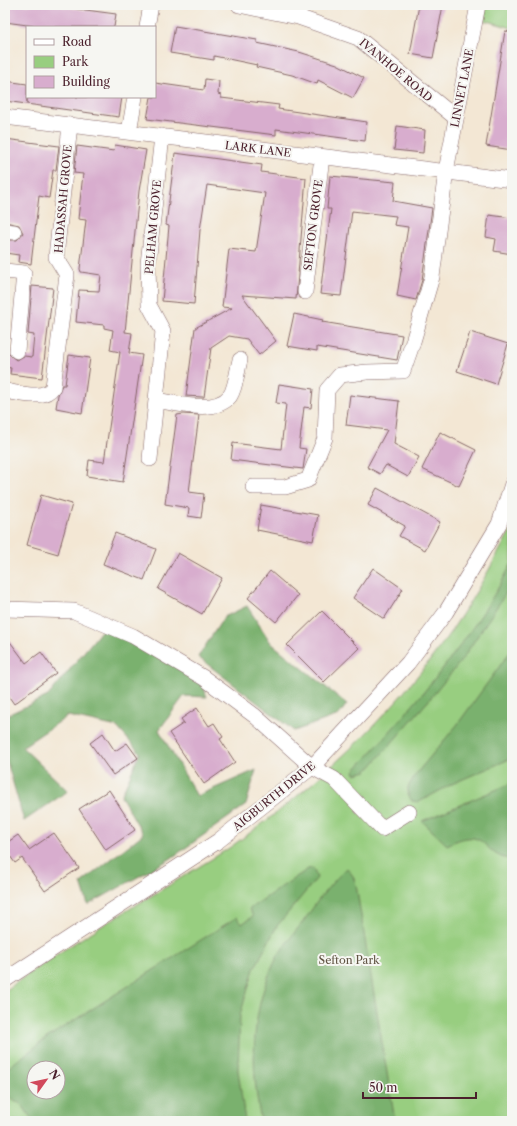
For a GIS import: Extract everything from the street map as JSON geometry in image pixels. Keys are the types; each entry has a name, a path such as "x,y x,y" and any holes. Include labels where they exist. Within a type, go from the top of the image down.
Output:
{"street":[{"path":"147,26 151,5"},
{"name":"IVANHOE ROAD","path":"239,5 299,11 358,38 456,118"},
{"name":"LINNET LANE","path":"253,487 285,487 308,480 325,438 327,390 340,375 367,372 403,371 432,277 446,171 478,5"},
{"path":"129,132 135,98"},
{"name":"LARK LANE","path":"5,117 512,180"},
{"name":"HADASSAH GROVE","path":"5,391 43,395 49,393 53,387 67,275 56,256 70,125"},
{"name":"PELHAM GROVE","path":"150,459 163,331 149,305 148,264 162,136"},
{"name":"SEFTON GROVE","path":"305,292 322,157"},
{"path":"5,271 24,273 17,351"},
{"path":"156,400 204,408 222,402 230,395 240,360"},
{"name":"AIGBURTH DRIVE","path":"5,980 218,841 312,767 408,663 446,612 499,524 512,484"},
{"path":"5,609 74,610 133,636 204,678 255,716 312,767 334,779 382,829 410,812"}],"green space":[{"path":"487,5 512,5 512,28 483,20"},
{"name":"Sefton Park","path":"512,528 512,1121 5,1121 5,991 25,976 88,935 229,848 296,797 328,770 359,741 416,678 441,645 483,580"},
{"path":"512,563 512,584 461,661 367,771 355,774 354,771 419,698 460,646 496,592"},
{"path":"247,606 271,643 347,704 339,715 294,731 198,657 224,617"},
{"path":"106,625 199,675 207,697 184,696 159,730 197,796 256,770 246,805 170,859 88,905 81,883 143,834 121,796 140,753 117,727 68,716 22,747 68,791 24,821 5,755 5,716 48,696"},
{"path":"512,649 512,758 454,783 419,802 412,801 408,795 408,787 415,775 457,725"},
{"path":"512,783 512,855 509,859 493,852 477,839 460,839 447,845 422,821"},
{"path":"313,868 317,878 277,926 254,969 240,1015 238,1070 245,1121 33,1121 22,1105 5,1094 5,1070 48,1037 237,917 242,924 253,916 249,909 308,869"},
{"path":"347,868 353,876 356,885 395,1121 261,1121 257,1100 254,1057 255,1036 262,994 269,974 279,954 323,895"}],"building":[{"path":"5,5 63,5 63,7 116,14 114,26 35,26 5,22"},
{"path":"419,5 443,5 433,58 410,54"},
{"path":"175,26 257,40 257,43 299,52 337,64 364,78 353,98 318,80 317,84 292,75 256,67 257,65 214,56 214,60 170,53"},
{"path":"505,31 512,32 512,114 509,126 512,127 512,150 486,146"},
{"path":"205,79 219,81 218,94 221,95 221,98 279,105 278,109 367,122 365,141 276,129 276,135 147,119 151,98 156,98 156,83 204,90"},
{"path":"5,81 26,84 26,98 122,98 119,117 5,101"},
{"path":"397,126 425,130 423,153 394,150"},
{"path":"5,139 59,146 56,170 53,170 49,198 39,196 31,264 18,262 19,255 5,253 5,240 17,240 23,233 19,225 5,222"},
{"path":"115,145 146,150 139,191 125,332 132,333 129,353 142,355 123,482 87,476 89,460 104,462 120,352 110,350 113,330 104,328 104,325 76,322 79,290 99,291 101,275 81,272 80,269 86,220 78,219 83,174 74,173 77,146 114,151"},
{"path":"175,153 262,165 261,172 306,178 296,299 242,295 276,341 259,355 247,339 229,336 211,348 204,397 186,396 195,328 232,308 222,307 229,249 256,252 265,193 207,185 200,230 194,304 162,301 169,226 166,225"},
{"path":"330,176 395,182 393,201 432,208 422,280 416,300 397,296 408,227 394,225 396,216 352,211 341,296 320,294 331,209 327,209"},
{"path":"489,215 512,218 512,254 494,251 496,239 486,237"},
{"path":"32,286 53,288 42,378 10,374 11,368 5,367 5,354 9,354 16,360 24,356 32,357 34,335 28,334"},
{"path":"294,314 323,320 322,322 402,335 397,360 317,347 317,351 287,346"},
{"path":"470,332 508,344 496,384 457,371"},
{"path":"69,355 90,358 82,413 56,408 58,395 62,385 65,385"},
{"path":"279,384 313,389 311,408 304,407 299,448 306,449 303,469 231,460 233,443 281,449 286,404 276,403"},
{"path":"350,395 399,401 394,444 419,457 408,477 386,465 380,474 367,467 387,430 346,425"},
{"path":"177,415 199,415 189,492 204,494 201,518 188,516 189,508 165,504"},
{"path":"440,432 476,450 459,486 422,469"},
{"path":"377,488 440,522 425,550 399,536 405,526 368,505"},
{"path":"41,495 72,504 58,554 27,545"},
{"path":"261,505 318,515 313,541 257,530"},
{"path":"115,533 156,549 144,580 103,564"},
{"path":"178,553 222,578 202,614 158,589"},
{"path":"373,568 403,589 384,619 353,598"},
{"path":"270,571 298,595 276,622 248,598"},
{"path":"322,611 359,648 324,682 287,645"},
{"path":"5,635 26,663 41,652 56,673 14,704 5,691"},
{"path":"197,708 209,726 214,723 223,737 220,739 235,762 204,784 169,733 184,723 181,719"},
{"path":"103,733 115,751 127,743 138,758 113,775 90,743"},
{"path":"109,790 135,830 106,850 79,809"},
{"path":"54,833 79,868 45,891 22,858 15,863 5,849 5,844 18,835 29,850"}]}
